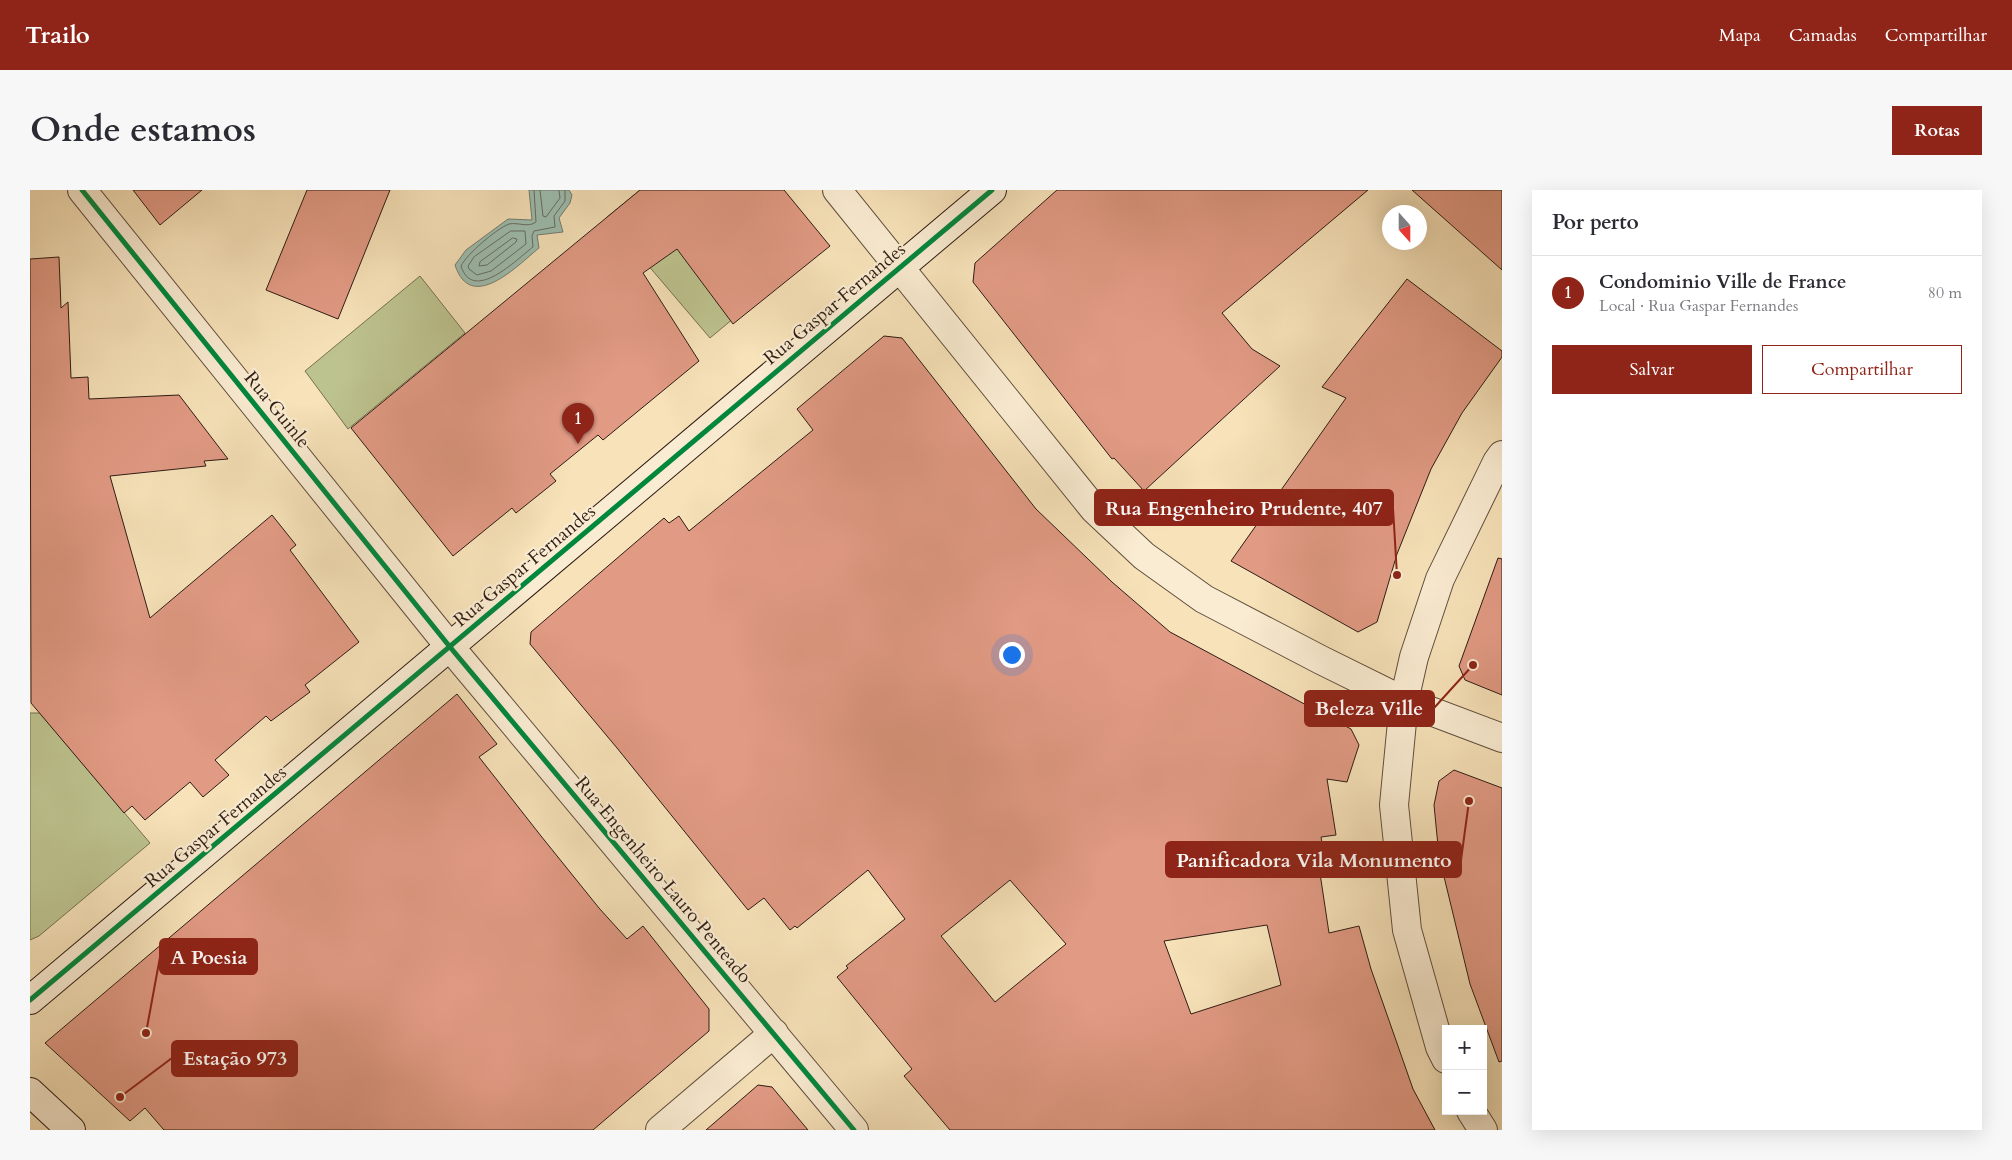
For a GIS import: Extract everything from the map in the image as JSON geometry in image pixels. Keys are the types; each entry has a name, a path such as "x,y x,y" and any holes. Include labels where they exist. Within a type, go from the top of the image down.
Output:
{"street":[{"name":"Rua Guinle","path":"82,190 450,647"},
{"path":"836,190 1094,509 1144,556 1204,599 1320,660 1404,701 1502,738"},
{"name":"Rua Gaspar Fernandes","path":"30,1000 992,190"},
{"path":"1442,1051 1407,930 1394,805 1404,701 1414,658 1440,579 1502,455"},
{"name":"Rua Engenheiro Lauro Penteado","path":"450,647 854,1130"},
{"path":"660,1130 774,1033"},
{"path":"30,1092 71,1130"},
{"path":"1473,1115 1482,1130"}],"green space":[{"path":"640,190 782,278 710,338 607,217"},
{"path":"420,276 465,333 348,429 305,371"},
{"path":"30,713 40,713 150,843 39,936 30,940"}],"water":[{"path":"529,190 569,190 572,195 570,203 559,218 563,232 537,235 539,248 519,265 495,282 483,286 472,286 462,279 455,265 466,250 508,219 532,220"}],"building":[{"path":"133,190 202,190 160,225"},
{"path":"307,190 390,190 338,319 266,290"},
{"path":"640,190 784,190 830,246 733,324 677,249 643,273 699,361 603,440 598,435 550,474 556,481 516,513 512,508 453,556 351,428"},
{"path":"1057,190 1368,190 1222,313 1252,349 1280,366 1144,491 1114,458 1112,459 973,282 975,263"},
{"path":"1412,190 1502,190 1502,270"},
{"path":"59,257 61,308 68,302 71,378 88,377 89,399 179,395 228,459 204,461 206,466 110,476 150,618 272,515 296,545 290,550 359,642 305,685 310,692 271,721 266,716 215,760 229,775 203,797 190,782 145,820 132,806 124,813 31,703 30,259"},
{"path":"1407,279 1502,351 1502,357 1462,413 1431,469 1397,554 1377,622 1358,632 1231,561 1346,398 1322,387"},
{"path":"884,336 902,338 1036,509 1112,582 1170,632 1351,729 1359,745 1347,782 1327,779 1336,835 1321,837 1325,859 1318,860 1329,933 1359,926 1371,969 1413,1089 1435,1130 950,1130 904,1076 912,1069 837,977 848,968 846,966 905,919 868,870 797,928 795,926 790,930 764,898 748,910 530,644 531,632 664,518 669,523 679,516 689,531 813,430 797,409","holes":["1010,880 1066,944 995,1002 941,936","1267,925 1281,985 1191,1014 1164,941"]},
{"path":"1498,558 1502,559 1502,695 1465,680 1459,666"},
{"path":"457,694 497,744 479,757 541,836 599,908 627,939 643,926 709,1009 709,1031 593,1130 164,1130 145,1108 130,1121 45,1043"},
{"path":"1454,770 1502,788 1502,1061 1499,1062 1487,1025 1485,1025 1470,984 1439,856 1434,805 1439,781"},
{"path":"758,1085 772,1087 808,1130 706,1130"}],"cycle path":[{"path":"82,190 450,647 854,1130"},
{"path":"30,1000 992,190"}],"place":[{"name":"Condominio Ville de France","path":"578,444"},
{"name":"Rua Engenheiro Prudente, 407","path":"1397,575"},
{"name":"Beleza Ville","path":"1473,665"},
{"name":"Panificadora Vila Monumento","path":"1469,801"},
{"name":"A Poesia","path":"146,1033"},
{"name":"Estação 973","path":"120,1097"}]}
